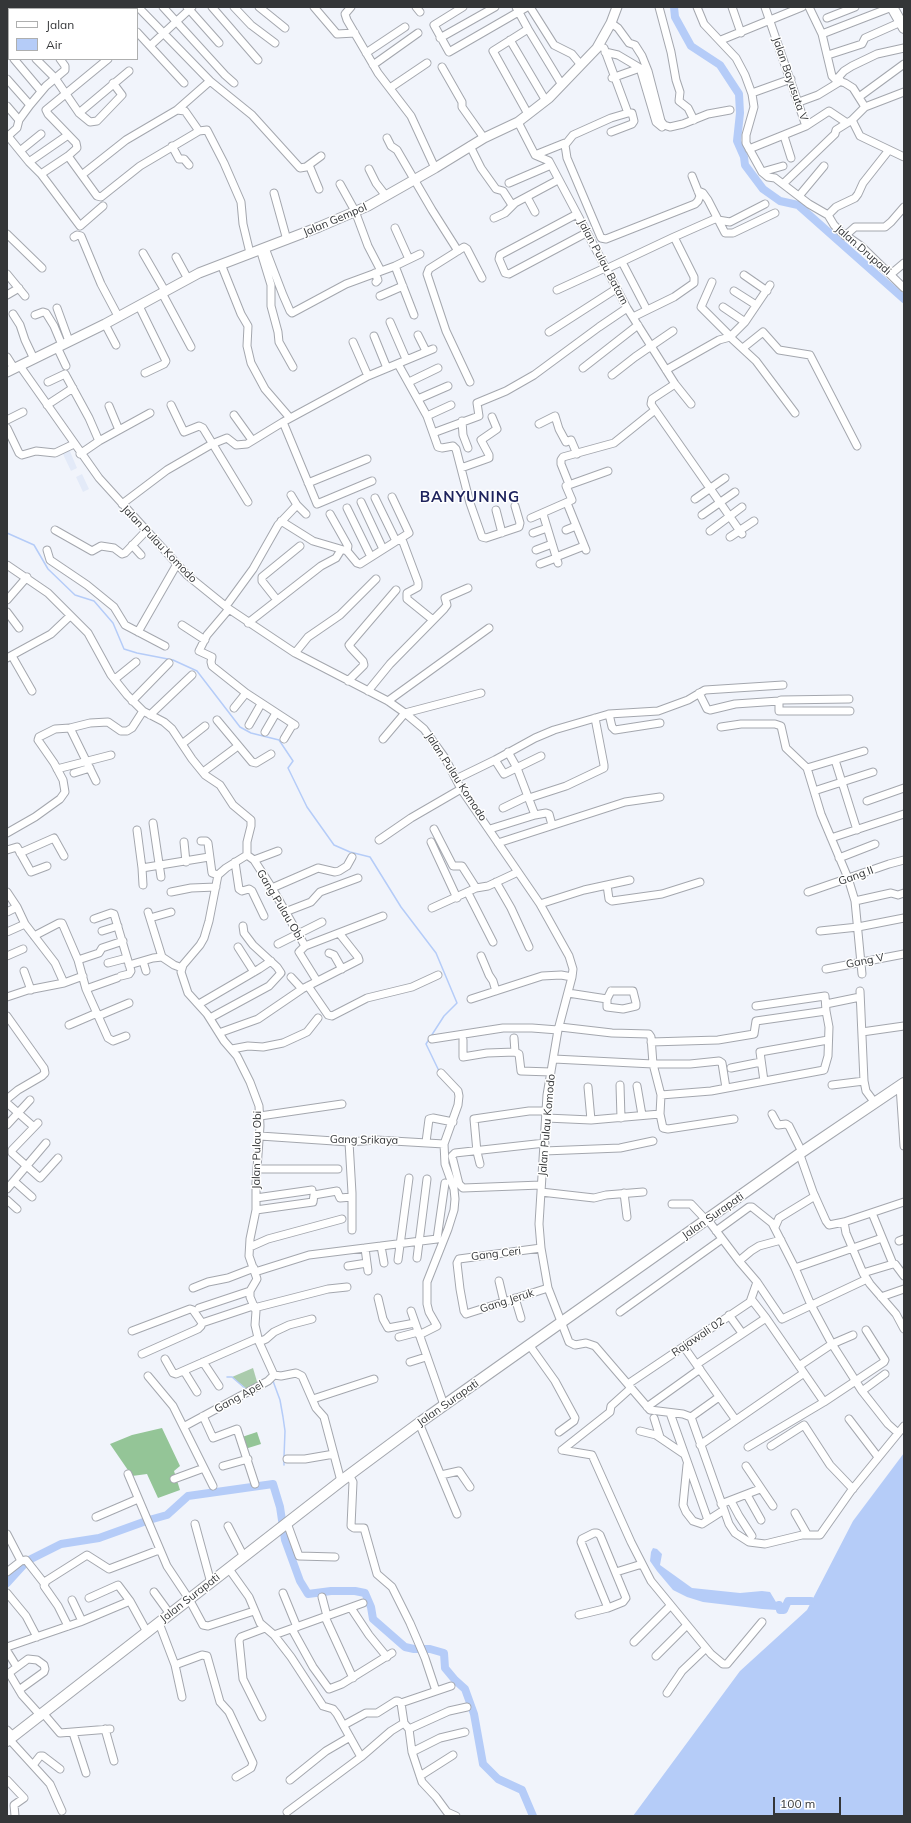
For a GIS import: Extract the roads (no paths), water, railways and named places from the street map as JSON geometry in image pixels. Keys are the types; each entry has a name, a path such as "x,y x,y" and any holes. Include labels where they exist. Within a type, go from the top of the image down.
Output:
{"highway":[{"path":"892,7 902,25"},
{"name":"Jalan Surapati","path":"9,1737 189,1600 345,1478 444,1405 801,1154 902,1085"}],"main road":[{"name":"Jalan Gempol","path":"14,368 105,324 188,279 221,264 287,240 354,212 386,196 484,138 518,122 546,101 602,46 617,7"}],"street":[{"path":"138,7 210,81 252,115 300,168 304,168 321,156"},
{"path":"163,7 234,83"},
{"path":"212,7 258,60"},
{"path":"234,7 251,25 275,43"},
{"path":"259,7 285,28"},
{"path":"314,7 337,34 354,33"},
{"path":"351,7 345,16 373,65 411,116 435,168"},
{"path":"463,7 434,24 434,28 447,51 450,52 518,9 527,7"},
{"path":"440,38 495,7"},
{"path":"530,7 554,45 572,54 581,65"},
{"path":"659,7 680,92 679,101 688,108 694,120"},
{"path":"697,7 704,24 736,58 752,93 754,106 746,135 749,150 762,172 783,166"},
{"path":"732,7 741,33"},
{"name":"Jalan Bayusuta V","path":"749,150 806,126 765,7"},
{"path":"720,40 741,33 802,7"},
{"path":"809,7 822,34 828,55 830,70 839,81 853,88 865,107"},
{"path":"827,18 855,7"},
{"path":"822,34 892,7"},
{"path":"151,45 190,8 219,43"},
{"path":"518,9 528,29 562,85"},
{"path":"611,23 618,28 629,43 635,45 642,56 648,71 662,123 670,127 708,114 730,110"},
{"path":"828,55 862,44 865,38 902,25"},
{"path":"366,53 405,27"},
{"path":"528,29 493,50 528,114"},
{"path":"138,33 151,45 184,82"},
{"path":"373,65 418,33"},
{"path":"510,40 546,101"},
{"path":"602,46 640,68 656,122 664,128 682,128"},
{"path":"602,46 626,113"},
{"path":"799,102 818,95 839,81 844,71 852,66 877,54 904,48"},
{"path":"15,60 41,91"},
{"path":"37,60 55,78 79,113 90,122 97,120 122,95 113,83"},
{"path":"61,60 65,66 65,70 41,91 19,120 17,128 7,136 41,174 80,226 103,206"},
{"path":"41,174 68,156 77,148 76,143 46,111 107,60"},
{"path":"390,88 427,62"},
{"path":"859,97 904,64"},
{"path":"442,67 462,102 462,108 484,138"},
{"path":"614,78 640,68"},
{"path":"79,113 129,71"},
{"path":"7,79 30,104"},
{"path":"752,93 791,79"},
{"path":"83,174 126,140 177,110 210,81"},
{"path":"783,184 835,134 836,130 850,122 865,107 904,92"},
{"path":"7,106 19,120"},
{"path":"177,110 185,111 199,131"},
{"path":"806,126 830,111 850,122 860,136 901,156 904,149"},
{"path":"535,155 565,143 573,135 626,113 632,113 633,123 611,132"},
{"path":"509,183 551,165 548,160 535,155 518,122"},
{"path":"68,156 83,174 97,196 101,197 131,172 172,146 199,131 206,129 209,131 232,179 241,202 243,224 250,253"},
{"path":"20,151 41,134"},
{"path":"29,162 68,135"},
{"path":"784,136 791,158"},
{"path":"386,138 391,146 397,150 458,251"},
{"path":"565,143 564,150 567,158 590,216 598,234 603,239 695,204 700,196 692,176"},
{"path":"172,146 179,159 184,159 189,165"},
{"path":"470,146 481,168 496,189 503,191 512,205"},
{"path":"828,215 836,207 855,198 863,183 889,150"},
{"path":"309,165 319,189"},
{"name":"Jalan Pulau Batam","path":"551,165 616,289 650,346 675,384 691,404"},
{"path":"799,196 824,166"},
{"path":"369,169 376,183 386,196"},
{"name":"Jalan Drupadi","path":"762,172 768,177 775,178 809,204 828,215 834,225 845,236 861,246 904,288"},
{"path":"494,218 505,213 512,205 558,180"},
{"path":"340,184 354,212 378,272 378,280 376,282"},
{"path":"698,191 703,193 708,200 723,230 728,234 775,213"},
{"path":"274,193 287,240"},
{"path":"527,197 535,212"},
{"path":"557,290 717,219 730,222 765,204"},
{"path":"845,236 855,227 885,227 904,207"},
{"path":"577,214 500,255 499,259 505,273 510,274 586,233"},
{"path":"395,228 409,259"},
{"path":"7,234 42,268"},
{"path":"74,237 81,236 101,284 118,316"},
{"path":"633,317 674,296 694,283 695,280 674,237"},
{"path":"470,382 446,331 428,274 429,269 462,247 467,248 482,278"},
{"path":"262,248 292,312 346,284 395,266 420,254"},
{"path":"262,248 271,285 271,306 279,342 293,367"},
{"path":"143,253 191,347"},
{"path":"176,257 188,279"},
{"path":"622,262 647,310"},
{"path":"891,274 904,263"},
{"path":"221,264 241,314 248,326 247,346 251,363 265,389 286,420 316,502 319,504 372,481"},
{"path":"395,266 414,315"},
{"path":"7,274 25,296"},
{"path":"666,370 719,340 730,336 745,322 769,288 744,275"},
{"path":"898,281 904,275"},
{"path":"712,282 701,307 743,348 770,378 795,413"},
{"path":"380,296 403,286"},
{"path":"7,295 19,288"},
{"path":"549,332 616,289"},
{"path":"734,292 756,305"},
{"path":"139,306 166,360 164,364 145,373"},
{"path":"723,307 745,322"},
{"path":"57,308 66,366"},
{"path":"433,433 479,416 477,403 506,391 534,375 593,330 628,308"},
{"path":"35,315 43,312 46,313 63,344"},
{"path":"13,314 20,325 34,359"},
{"path":"390,322 406,359"},
{"path":"105,324 116,345"},
{"path":"583,368 638,325"},
{"path":"612,375 650,346 674,331"},
{"path":"743,348 763,332 779,350 810,355 857,446"},
{"path":"122,504 167,470 212,444 227,438 240,446 368,376 429,350 418,335"},
{"path":"374,336 387,368"},
{"path":"353,342 368,376"},
{"name":"Jalan Pulau Komodo","path":"7,357 14,368 47,405 80,454 99,478 187,575 248,623 295,653 388,701 405,712 424,729 436,744 461,789 540,904 571,960 572,977 559,1029 551,1072 546,1114 539,1224 541,1248 548,1288 569,1342 575,1345 586,1344 595,1346 630,1386"},
{"path":"398,364 427,416 439,448 454,447 481,536 486,538 520,526 515,506"},
{"path":"409,382 438,368"},
{"path":"48,382 64,374 73,388 99,441"},
{"path":"675,384 652,399 651,404 741,532"},
{"path":"418,399 448,386"},
{"path":"47,405 73,388"},
{"path":"171,405 184,432 202,426 248,502"},
{"path":"427,416 451,405"},
{"path":"109,406 119,430"},
{"path":"569,484 560,464 563,457 614,443 655,410"},
{"path":"7,420 23,412"},
{"path":"80,454 99,441 150,414"},
{"path":"234,415 252,440"},
{"path":"539,424 555,416 558,429 566,442 571,440 577,454"},
{"path":"461,468 489,458 489,455 481,440 497,430 492,417"},
{"path":"462,422 463,435 468,448"},
{"path":"7,428 19,453 22,455 36,451 55,453 74,444"},
{"path":"308,483 367,459"},
{"path":"531,518 567,503 572,499 566,486 569,484 608,471"},
{"path":"695,499 725,478"},
{"path":"702,515 735,492"},
{"path":"291,495 297,505 306,514"},
{"path":"281,521 313,541 344,551 358,564 409,533 392,497"},
{"path":"375,498 396,541"},
{"path":"361,502 383,549"},
{"path":"540,564 585,548 567,503"},
{"path":"284,739 294,724 246,694 212,666 210,656 200,653 200,647 244,584 281,521 297,505"},
{"path":"710,530 742,507"},
{"path":"347,508 371,557"},
{"path":"496,510 502,533"},
{"path":"248,623 321,566 336,558 348,546 330,514"},
{"path":"543,514 557,559"},
{"path":"730,537 741,532 754,521"},
{"path":"566,530 576,526"},
{"path":"532,533 547,528"},
{"path":"55,530 92,551 101,546 114,548 123,554 147,530"},
{"path":"396,541 400,540 403,542 418,584 418,587 407,593 407,599 433,620"},
{"path":"536,550 552,544"},
{"path":"132,545 140,555"},
{"path":"277,600 262,581 262,577 300,546"},
{"path":"47,550 50,560 87,585 114,607 125,625 164,646"},
{"path":"138,632 177,564"},
{"path":"7,565 27,577 48,593 92,638 114,679 132,701 150,715 168,725 209,779 220,785 233,805 250,820 251,826 247,842 247,855 218,875 204,938 182,968 162,958 153,958 143,961 108,963"},
{"path":"7,600 27,577"},
{"path":"295,653 308,636 340,615 376,578"},
{"path":"368,691 390,664 447,606 446,598 468,588"},
{"path":"348,681 364,665 363,661 349,644 396,590"},
{"path":"7,612 19,628"},
{"path":"32,691 10,657 51,634 70,616"},
{"path":"182,625 205,640"},
{"path":"388,701 489,628"},
{"path":"114,679 136,662"},
{"path":"132,701 169,663"},
{"path":"150,715 192,675"},
{"path":"456,779 554,730 595,718 609,714 658,711 673,706 705,690 783,685"},
{"path":"383,739 405,712 481,693"},
{"path":"699,693 707,709 710,710 735,704 782,700 849,699"},
{"path":"234,708 246,694"},
{"path":"778,701 780,711 850,711"},
{"path":"249,726 261,704"},
{"path":"7,832 36,817 62,797 65,786 57,769 38,738 51,730 70,728 90,722 106,722 121,731 127,731 132,728 143,710"},
{"path":"265,732 276,713"},
{"path":"609,714 612,727 615,730 660,723"},
{"path":"504,808 529,797 566,786 604,768 595,718"},
{"path":"217,720 254,764 271,754"},
{"path":"721,727 741,724 774,724 781,726 786,748 807,768 830,838 848,878 855,902 862,974"},
{"path":"182,744 205,726"},
{"path":"70,728 96,781"},
{"path":"203,772 238,746"},
{"path":"807,768 864,751"},
{"path":"508,752 517,768 535,815"},
{"path":"74,773 111,755"},
{"path":"495,760 503,773 541,756"},
{"path":"835,760 857,830"},
{"path":"57,769 89,765"},
{"path":"814,791 873,772"},
{"path":"867,801 904,788"},
{"path":"379,840 411,818 461,789"},
{"path":"498,843 624,802 660,797"},
{"path":"490,830 535,815 549,814 552,825"},
{"path":"830,838 904,814"},
{"path":"153,823 161,877"},
{"path":"434,829 453,866 462,866 476,888"},
{"path":"137,830 143,884"},
{"path":"20,853 54,838 64,856"},
{"path":"201,841 206,841 208,843 212,873 218,875"},
{"path":"184,842 186,862"},
{"path":"431,842 457,898"},
{"path":"839,858 875,844"},
{"path":"7,850 16,846 31,872 47,866"},
{"path":"254,860 278,851"},
{"name":"Gang Pulau Obi","path":"247,855 254,860 272,888 305,946 383,916"},
{"path":"142,868 186,862 209,857"},
{"path":"272,888 318,868 335,872 339,871 346,866 352,857"},
{"name":"Gang II","path":"808,892 904,860"},
{"path":"235,862 239,889 242,891 249,889 252,891 264,916"},
{"path":"432,908 457,898 476,888 488,886 518,872"},
{"path":"285,912 311,902 320,892 358,878"},
{"path":"540,904 630,880"},
{"path":"496,882 511,908 528,947"},
{"path":"607,885 609,900 612,901 662,894 700,882"},
{"path":"171,892 191,888 216,887"},
{"path":"7,892 17,907 25,924 55,963 64,983"},
{"path":"468,893 492,942"},
{"path":"855,902 892,893 898,895 904,893"},
{"path":"7,912 17,907"},
{"path":"162,958 149,915 171,912"},
{"path":"86,989 130,973 123,941 113,913 94,919"},
{"path":"820,931 858,927 904,918"},
{"path":"278,944 322,922"},
{"path":"34,936 59,923 62,923 78,960 86,989 109,1040 126,1036"},
{"path":"7,932 25,924"},
{"path":"102,931 118,926"},
{"path":"210,1018 273,983 282,973 278,967 253,945 244,933 243,926"},
{"path":"219,1033 258,1019 305,987 359,959 339,933"},
{"path":"78,960 99,953 102,948 123,941"},
{"path":"305,946 299,952 317,981"},
{"path":"238,947 254,972"},
{"path":"7,956 23,948"},
{"path":"329,953 334,955 342,969"},
{"name":"Gang V","path":"826,969 904,954"},
{"path":"481,956 496,991"},
{"path":"143,961 146,971"},
{"path":"199,1004 270,961"},
{"name":"Jalan Pulau Obi","path":"182,968 181,972 187,990 210,1018 219,1033 237,1056 250,1082 258,1103 260,1116 260,1136 257,1168 256,1210 249,1256 257,1279 250,1292 250,1301 256,1311 255,1325 258,1340 272,1377"},
{"path":"24,971 31,990"},
{"path":"291,977 305,987 328,1015 332,1016 367,998 412,987 438,975"},
{"path":"471,999 542,976 561,975 572,977"},
{"path":"7,997 64,983 83,976"},
{"path":"568,993 607,999"},
{"path":"651,1042 718,1040 754,1034 756,1021 826,1007 860,994 864,1081 866,1091 875,1103"},
{"path":"661,1095 726,1088 824,1070 828,1056 829,1027 826,998 824,996 756,1006"},
{"path":"69,1025 129,1002"},
{"path":"7,1016 44,1068 45,1073 18,1090 7,1099"},
{"path":"232,1049 283,1043 307,1032 318,1018"},
{"path":"862,1032 904,1026"},
{"path":"432,1039 503,1028 648,1033 650,1035 653,1064 661,1095 660,1114 662,1127 665,1129 734,1119"},
{"path":"514,1038 515,1052"},
{"path":"463,1040 463,1057 487,1053 515,1052 519,1054 521,1071 551,1072"},
{"path":"764,1081 760,1053 762,1051 828,1040"},
{"path":"554,1058 653,1064 690,1064 719,1061 722,1064 726,1088"},
{"path":"731,1068 761,1062"},
{"path":"399,1337 418,1333 437,1326 429,1312 427,1304 427,1282 448,1229 454,1205 454,1189 445,1164 444,1144 453,1122 459,1096 458,1091 441,1073"},
{"path":"832,1085 864,1081"},
{"path":"620,1085 621,1118"},
{"path":"902,1085 904,1146"},
{"path":"637,1086 642,1115"},
{"path":"588,1087 591,1120"},
{"path":"7,1125 30,1100"},
{"path":"7,1103 18,1113 36,1125 12,1151 12,1154 40,1178 58,1158"},
{"path":"260,1116 342,1104"},
{"path":"480,1164 477,1152 474,1123 475,1118 529,1111 591,1120 660,1114"},
{"path":"772,1114 778,1125 786,1124 789,1126 801,1154 815,1196 828,1225 844,1222 904,1202"},
{"path":"426,1142 429,1119 433,1118 453,1122"},
{"name":"Gang Srikaya","path":"260,1136 349,1142 376,1140 444,1144"},
{"path":"544,1151 620,1148 653,1141"},
{"path":"349,1142 352,1230"},
{"path":"7,1189 26,1167 26,1164 46,1143"},
{"path":"545,1143 477,1152 455,1153 452,1156 458,1184 461,1187 541,1189 594,1198 606,1195 643,1192"},
{"path":"257,1168 338,1169"},
{"path":"398,1260 409,1178"},
{"path":"417,1258 427,1180"},
{"path":"14,1181 32,1197"},
{"path":"193,1288 208,1282 228,1278 309,1255 437,1239 445,1183"},
{"path":"256,1198 312,1190"},
{"path":"256,1210 313,1202 314,1195 337,1191 340,1198 352,1197"},
{"path":"624,1193 627,1217"},
{"path":"775,1227 779,1218 815,1196"},
{"path":"7,1200 17,1209"},
{"path":"672,1204 691,1204 707,1220 757,1282 782,1319 865,1276 892,1264"},
{"path":"716,1230 752,1207 775,1227 811,1305 832,1344 862,1390 881,1415 898,1433"},
{"path":"872,1213 892,1264 895,1264 904,1276"},
{"path":"250,1247 268,1239 342,1219"},
{"path":"844,1222 852,1247 865,1276 896,1314 904,1329"},
{"path":"795,1268 852,1247 882,1238"},
{"path":"620,1312 722,1239"},
{"path":"739,1261 759,1246 782,1240"},
{"path":"381,1246 384,1263"},
{"path":"348,1266 367,1267 365,1248"},
{"name":"Gang Ceri","path":"466,1314 460,1289 457,1263 459,1259 541,1248"},
{"path":"499,1281 504,1302"},
{"path":"757,1282 752,1300 824,1402"},
{"path":"142,1354 198,1329 202,1323 253,1307 328,1289 347,1287"},
{"name":"Gang Jeruk","path":"466,1314 548,1288"},
{"path":"881,1297 904,1289"},
{"path":"199,1308 250,1292"},
{"path":"378,1298 383,1319 388,1328 393,1329 415,1322"},
{"path":"515,1298 521,1318"},
{"name":"Rajawali 02","path":"642,1564 592,1455 562,1450 610,1412 611,1406 630,1386 752,1300"},
{"path":"132,1331 190,1309 193,1310 202,1323"},
{"path":"411,1311 444,1405"},
{"path":"729,1315 742,1333"},
{"path":"647,1407 742,1333 766,1318"},
{"path":"165,1359 174,1374 258,1340 266,1339 274,1332 289,1325 312,1319"},
{"path":"748,1447 824,1402 885,1361 866,1330"},
{"path":"799,1366 832,1344 853,1335"},
{"path":"530,1346 555,1381 575,1418 574,1421 559,1432"},
{"path":"684,1347 735,1419"},
{"path":"410,1362 426,1357"},
{"path":"203,1362 219,1386"},
{"path":"184,1371 197,1392"},
{"path":"700,1445 735,1419 804,1373"},
{"path":"272,1377 300,1374 316,1408 324,1417 334,1454 345,1478 353,1482 352,1526 353,1528 364,1528 377,1574 392,1588 419,1641 436,1691"},
{"path":"862,1390 885,1374"},
{"path":"148,1376 173,1406 185,1426 213,1486"},
{"name":"Gang Apel","path":"185,1426 272,1377"},
{"path":"313,1399 374,1379"},
{"path":"630,1386 647,1407 653,1411 683,1414 691,1417"},
{"path":"691,1417 719,1397"},
{"path":"670,1413 708,1520"},
{"name":"Gang Apel","path":"203,1416 213,1438 237,1429 255,1484"},
{"path":"691,1417 729,1524 735,1533 749,1542 765,1544 807,1534 816,1535 822,1533 853,1489 904,1426"},
{"path":"654,1418 660,1437"},
{"path":"849,1419 878,1457"},
{"path":"419,1424 457,1514"},
{"path":"772,1446 803,1425 830,1465 853,1489"},
{"path":"640,1431 660,1437 684,1454"},
{"path":"287,1459 305,1459 334,1454"},
{"path":"223,1466 248,1459"},
{"path":"687,1463 683,1505 693,1521 702,1524 731,1501 760,1489"},
{"path":"746,1466 760,1489 762,1489 773,1506"},
{"path":"174,1480 204,1468"},
{"path":"441,1475 459,1471 470,1487"},
{"path":"128,1474 159,1550 167,1566 202,1623 205,1626 254,1611"},
{"path":"747,1495 761,1520"},
{"path":"96,1517 138,1499"},
{"path":"731,1501 738,1516 752,1536"},
{"path":"796,1513 807,1534"},
{"path":"195,1524 211,1583"},
{"path":"228,1526 244,1557"},
{"path":"283,1526 299,1556 335,1557"},
{"path":"579,1615 608,1608 623,1602 626,1598 599,1534 594,1533 582,1540 583,1548 608,1608"},
{"path":"7,1534 26,1562 44,1583 44,1586 58,1606 68,1626"},
{"path":"44,1583 87,1555 92,1556 107,1568 112,1569 159,1550"},
{"path":"7,1572 26,1562"},
{"path":"616,1572 642,1564 651,1581 670,1606 705,1649 723,1664 727,1664 762,1622"},
{"path":"229,1569 249,1597 260,1624 274,1635 291,1657 321,1704 335,1711 361,1757"},
{"path":"89,1598 117,1584 130,1601 147,1632"},
{"path":"154,1592 170,1614"},
{"path":"7,1593 26,1616 37,1637"},
{"path":"283,1593 294,1628 313,1667 328,1689 338,1687 389,1655 369,1635 351,1608"},
{"path":"322,1597 326,1617 353,1678"},
{"path":"72,1600 82,1621"},
{"path":"7,1647 82,1621 130,1601"},
{"path":"274,1635 363,1603"},
{"path":"634,1642 670,1606"},
{"path":"159,1623 175,1665 182,1697"},
{"path":"656,1656 687,1625"},
{"path":"262,1718 243,1679 239,1640 241,1636 265,1628"},
{"path":"667,1693 682,1671 705,1649"},
{"path":"7,1651 17,1667"},
{"path":"175,1665 202,1655 207,1656 220,1704 229,1712 253,1763 252,1768 236,1777"},
{"path":"19,1690 45,1669 40,1661 28,1659 8,1672 19,1690 60,1733 107,1729 114,1761"},
{"path":"344,1725 366,1713 377,1713 396,1701 401,1703 451,1686"},
{"path":"401,1703 404,1723 409,1729 412,1752 424,1787 433,1794 447,1812 456,1816"},
{"path":"409,1729 449,1711 467,1707"},
{"path":"287,1812 361,1757 391,1731 404,1723"},
{"path":"412,1752 440,1738 465,1732"},
{"path":"73,1733 86,1773"},
{"path":"9,1737 50,1784 62,1811"},
{"path":"290,1780 326,1751 350,1737"},
{"path":"420,1776 453,1755"},
{"path":"33,1765 40,1756 43,1756 60,1769"},
{"path":"7,1780 24,1798 14,1805 15,1816"}],"water":[{"path":"904,1453 904,1816 633,1816 740,1671 807,1610 853,1521"},
{"path":"653,1548 657,1549 662,1554 660,1565 692,1588 740,1593 762,1591 770,1592 779,1607 777,1610 762,1609 703,1602 687,1597 673,1590 650,1561"}],"waterway":[{"path":"674,7 675,17 691,46 720,65 739,94 740,113 737,141 744,157 745,165 763,189 780,201 798,205 904,299"},
{"path":"7,533 34,545 48,569 75,595 94,601 113,623 124,649 173,660 197,671 240,727 251,733 279,740 293,761 288,768 307,807 334,845 350,852 370,857 401,907 436,953 457,1003 444,1016 426,1044 439,1071"},
{"path":"227,1377 232,1377 247,1390"},
{"path":"273,1381 280,1400 283,1417 285,1431 284,1457"},
{"path":"7,1583 27,1561 61,1544 99,1538 167,1515 188,1496 273,1484 280,1507 285,1540 300,1581 308,1594 331,1591 355,1591 365,1593 371,1607 373,1619 405,1647 414,1649 430,1649 444,1653 445,1668 465,1689 474,1714 483,1764 498,1779 522,1790 533,1816"},
{"path":"779,1605 780,1610 784,1610 788,1601 811,1601"}],"district":[{"name":"BANYUNING","path":"470,497"}]}
